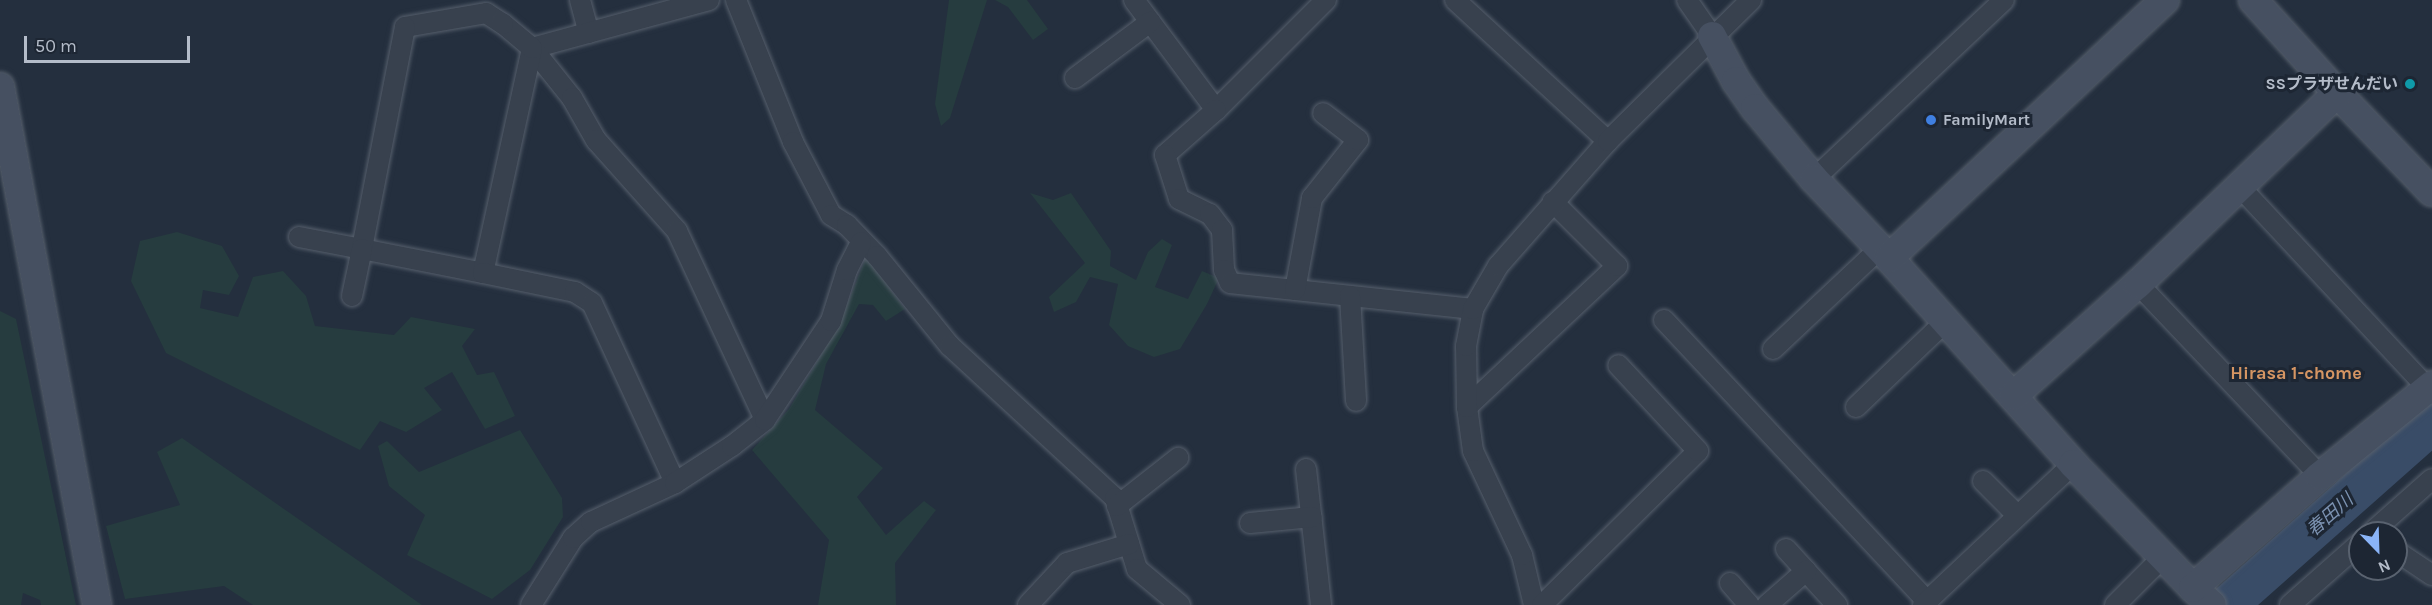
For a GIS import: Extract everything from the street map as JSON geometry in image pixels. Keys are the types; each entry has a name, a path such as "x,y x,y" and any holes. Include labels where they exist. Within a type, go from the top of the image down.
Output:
{"street":[{"path":"580,0 589,33"},
{"path":"532,48 709,0"},
{"path":"736,0 792,142 815,190 831,215 847,225 877,256 950,346 1115,498 1137,569 1180,605"},
{"path":"1134,0 1216,110"},
{"path":"1326,0 1216,110 1165,155 1179,199 1210,214 1222,230 1224,270 1230,283 1473,309"},
{"path":"1455,0 1608,141"},
{"path":"1687,0 1712,36 1736,81 1755,108 1814,179 1946,321 2073,464 2200,598 2320,476 2430,389 2240,188"},
{"path":"1534,605 1522,555 1473,451 1467,407 1466,346 1473,309 1498,266 1553,202 1608,141 1750,0"},
{"path":"1773,349 1884,253 2165,0"},
{"path":"2253,0 2337,93 2432,192"},
{"path":"1814,179 1993,4"},
{"path":"352,296 405,27 486,13 532,48 572,98 596,140 677,231 765,420"},
{"path":"1075,78 1150,22"},
{"path":"483,273 532,48"},
{"path":"0,87 97,605"},
{"path":"2013,396 2138,284 2337,93"},
{"path":"1295,290 1312,198 1359,140 1323,113"},
{"path":"1467,407 1617,266 1553,202"},
{"path":"299,237 574,292 592,303 675,483"},
{"path":"531,605 573,538 591,522 675,483 732,446 765,420 831,321 847,270 861,242"},
{"path":"2138,284 2320,476"},
{"path":"1350,296 1356,401"},
{"path":"1664,320 1925,603 2073,464"},
{"path":"1856,407 1946,321"},
{"path":"1542,605 1698,451 1618,365"},
{"path":"1117,506 1178,458"},
{"path":"1306,469 1321,605"},
{"path":"2385,521 2432,479"},
{"path":"1983,481 2018,516"},
{"path":"1250,523 1312,517"},
{"path":"1028,605 1067,563 1129,544"},
{"path":"1786,549 1837,605"},
{"path":"2290,605 2348,554"},
{"path":"2115,605 2163,557"},
{"path":"2408,559 2432,575"},
{"path":"1767,605 1806,571"},
{"path":"1730,583 1749,605"}],"green space":[{"path":"949,0 987,0 950,118 941,126 935,104"},
{"path":"995,0 1027,0 1048,29 1033,40 1008,7"},
{"path":"1030,193 1053,200 1071,193 1111,251 1110,266 1136,280 1148,252 1162,239 1172,245 1155,287 1188,299 1202,271 1219,278 1207,304 1180,349 1154,357 1128,346 1109,325 1118,284 1090,277 1076,302 1054,312 1049,297 1085,263"},
{"path":"177,232 222,246 239,276 229,295 203,290 200,308 238,317 253,277 283,271 306,296 315,326 394,335 411,317 475,329 462,346 477,375 494,372 515,416 485,429 452,372 424,388 442,410 406,432 380,421 360,450 166,353 131,281 140,241"},
{"path":"866,257 905,309 886,321 873,305 859,304 826,364 815,410 883,468 857,497 886,535 924,501 936,510 895,563 896,605 818,605 829,540 752,450 789,409 839,325"},
{"path":"0,311 16,319 76,605 41,605 40,600 23,593 21,605 0,605"},
{"path":"520,430 562,498 563,517 530,570 492,599 407,555 425,515 389,486 378,446 387,441 419,472"},
{"path":"182,438 422,605 253,605 224,586 125,599 106,526 180,505 157,452"}],"waterway":[{"name":"春田川","path":"2228,605 2432,424"}],"place":[{"name":"SSプラザせんだい","path":"2410,84"},
{"name":"FamilyMart","path":"1931,120"}],"district":[{"name":"Hirasa 1-chome","path":"2296,373"}]}
